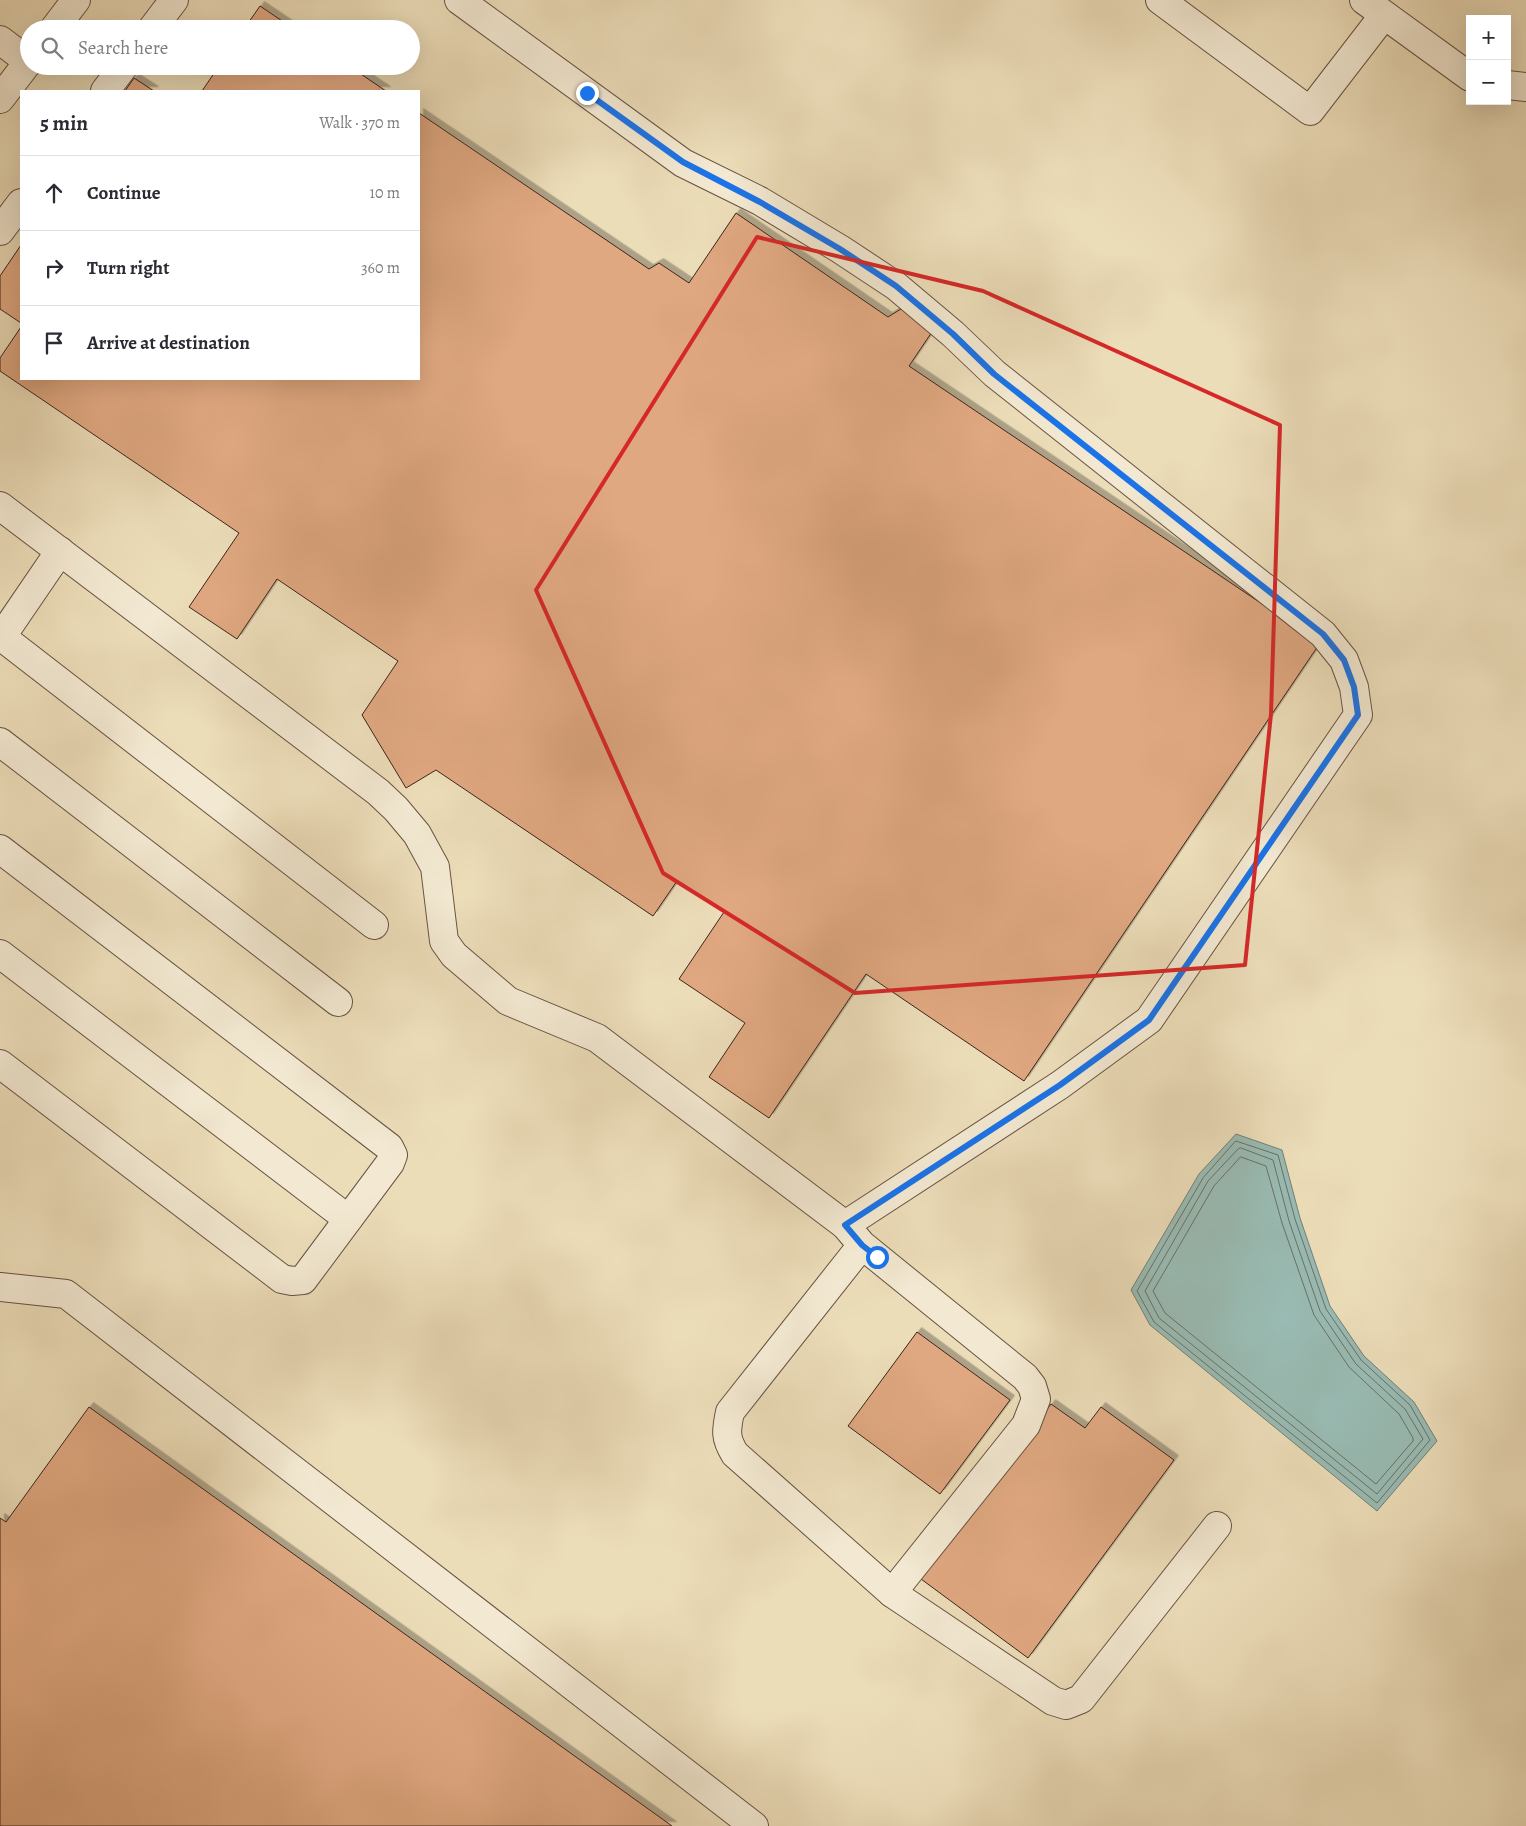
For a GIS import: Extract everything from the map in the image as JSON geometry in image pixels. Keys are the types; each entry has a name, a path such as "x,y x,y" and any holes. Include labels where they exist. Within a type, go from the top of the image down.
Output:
{"street":[{"path":"61,20 76,0"},
{"path":"159,20 174,0"},
{"path":"459,0 683,162 760,202 840,249 896,286 953,334 994,374 1323,634 1344,660 1354,687 1358,715 1149,1020 1060,1085 845,1225"},
{"path":"1160,0 1310,111 1374,7 1466,74"},
{"path":"0,40 20,55"},
{"path":"0,99 20,73"},
{"path":"106,90 117,75"},
{"path":"1511,85 1526,87"},
{"path":"0,231 20,204"},
{"path":"0,506 378,792 396,809 417,834 435,867 444,941 454,955 508,1001 597,1038 845,1225 862,1245 1025,1377 1032,1386 1036,1399 1026,1425 892,1593"},
{"path":"60,551 1,638 374,925"},
{"path":"0,742 338,1002"},
{"path":"0,849 389,1147 392,1155 390,1163 303,1280 292,1281 282,1279 0,1064"},
{"path":"0,954 348,1219"},
{"path":"862,1245 730,1412 726,1427 727,1441 735,1454 892,1593 1052,1701 1066,1705 1081,1698 1217,1526"},
{"path":"0,1287 66,1294 754,1826"}],"highlighted area":[{"path":"757,237 983,291 1280,425 1271,714 1245,965 855,993 663,873 536,590"}],"water":[{"path":"1236,1134 1282,1150 1300,1218 1330,1306 1364,1356 1414,1402 1437,1441 1377,1511 1150,1325 1131,1290 1199,1174"}],"building":[{"path":"260,6 281,20 250,20"},
{"path":"213,75 362,75 385,90 203,90"},
{"path":"134,78 152,90 126,90"},
{"path":"420,114 649,269 659,263 689,283 736,213 888,317 909,304 938,323 909,366 1320,643 1024,1081 866,974 769,1118 709,1077 745,1023 679,979 724,912 677,881 653,916 436,770 406,788 362,715 398,661 277,579 237,639 189,607 239,533 0,371 0,358 20,328 20,380 420,380"},
{"path":"20,246 20,322 0,309 0,276"},
{"path":"917,1332 1010,1400 940,1494 848,1426"},
{"path":"1051,1404 1085,1428 1101,1407 1174,1460 1028,1658 921,1579"},
{"path":"89,1407 672,1826 0,1826 0,1518 6,1522"}],"route":[{"path":"587,93 683,162 760,202 840,249 896,286 953,334 994,374 1323,634 1344,660 1354,687 1358,715 1149,1020 1060,1085 845,1225 862,1245 877,1257"}]}
